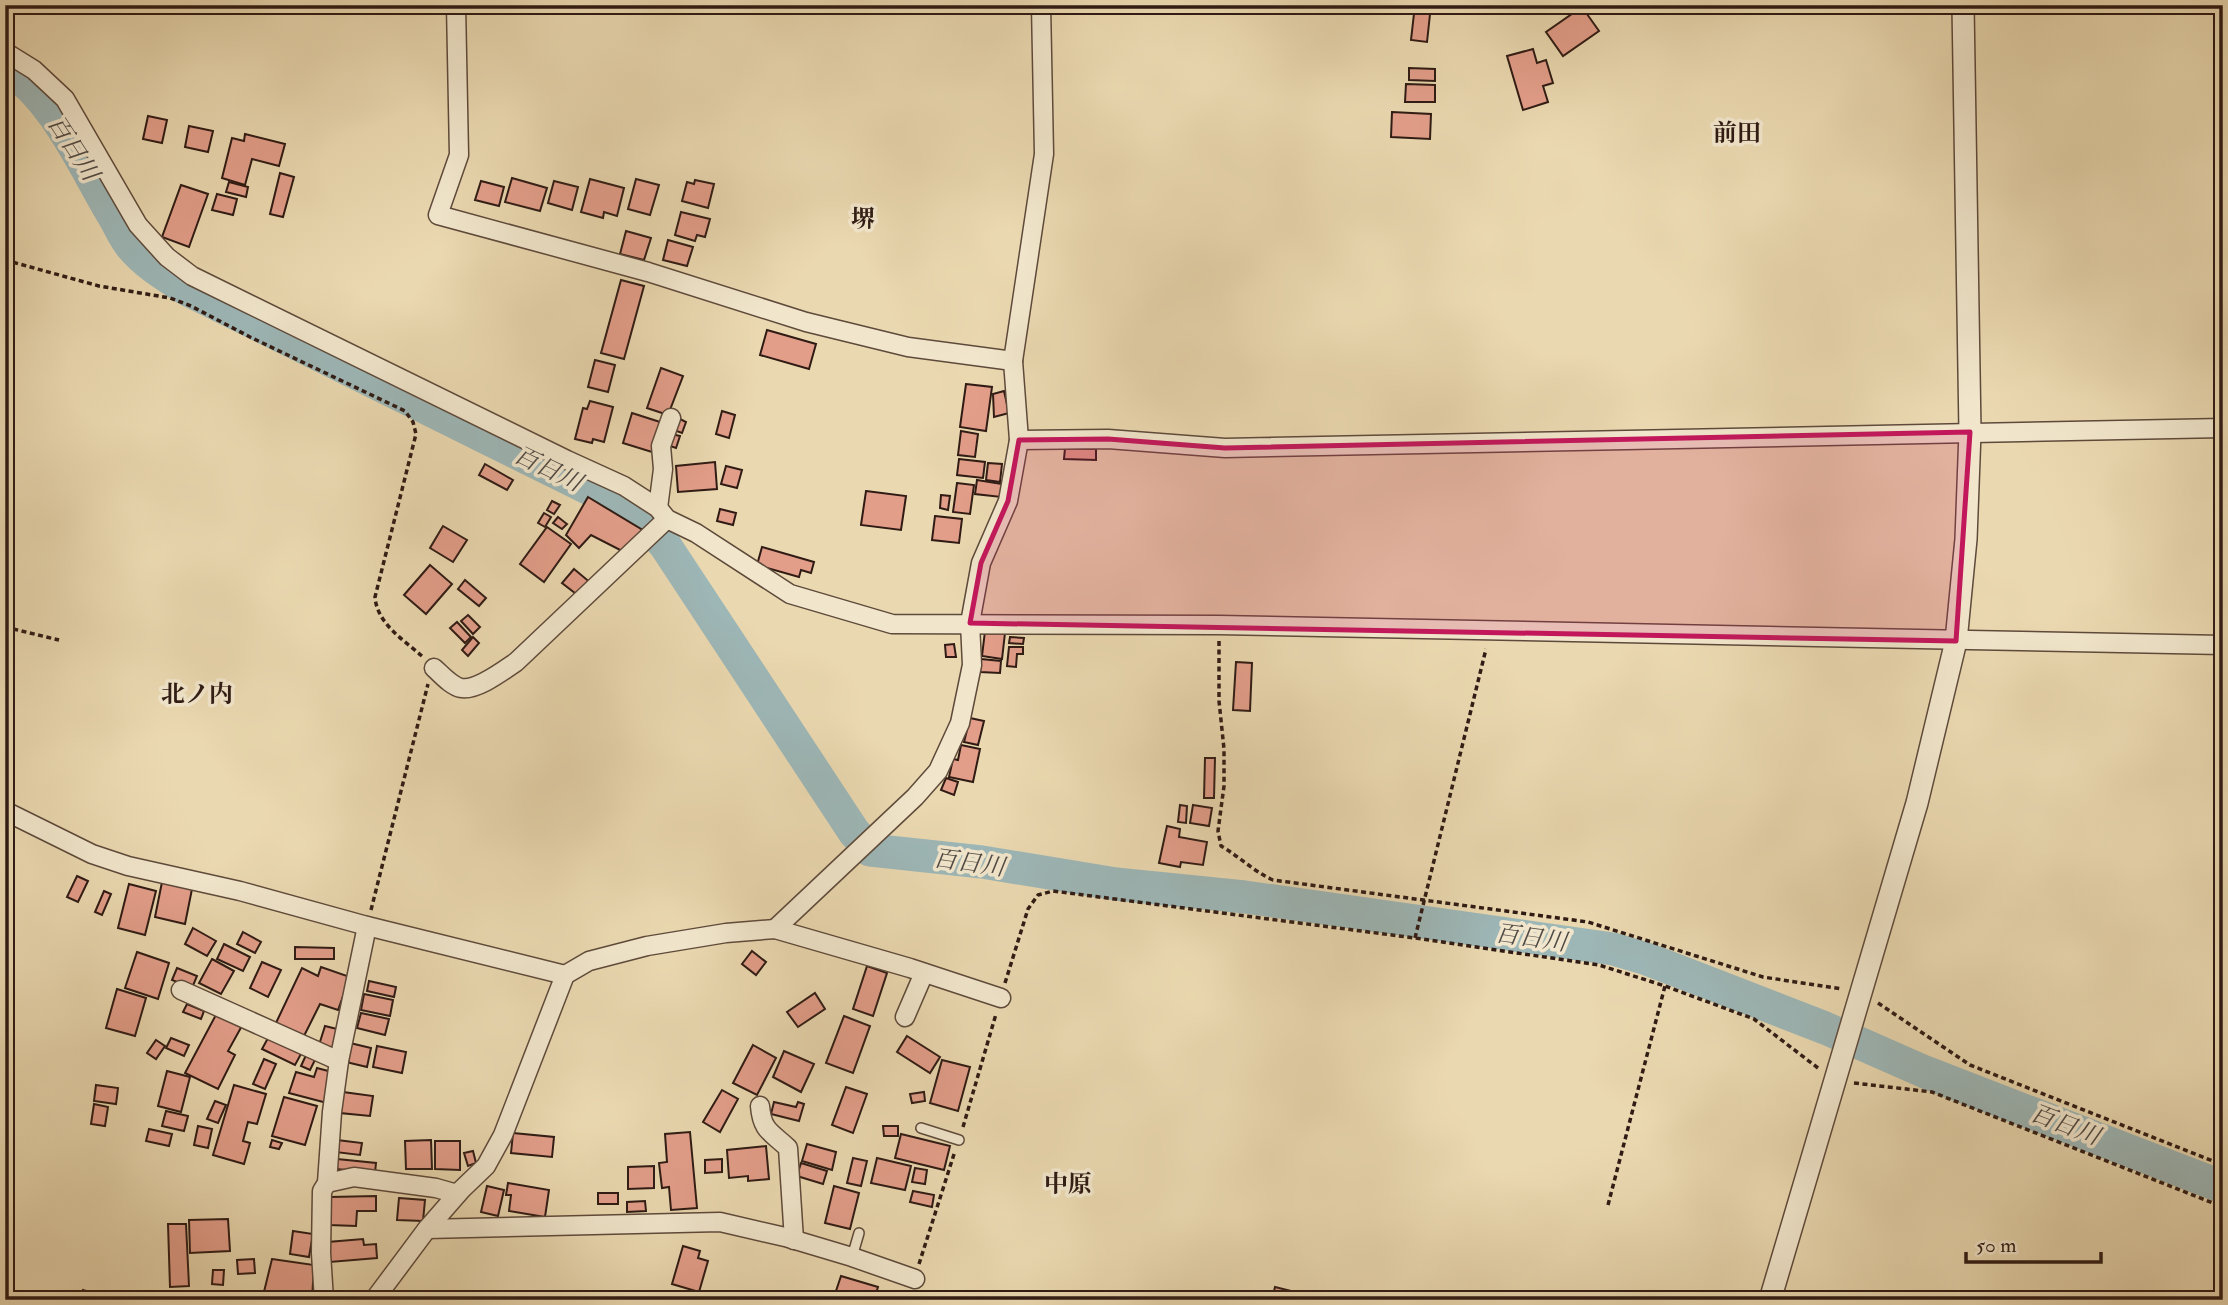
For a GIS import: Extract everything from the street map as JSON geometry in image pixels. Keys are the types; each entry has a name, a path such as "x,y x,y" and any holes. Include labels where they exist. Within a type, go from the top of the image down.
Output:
{"street":[{"path":"456,5 459,155 438,215 648,272 806,322 908,347 1013,361"},
{"path":"775,929 915,797 938,771 954,739 964,706 972,665 970,624 981,564 1008,501 1019,440 1013,361 1044,155 1041,5"},
{"path":"1770,1300 1917,803 1956,641 1966,539 1970,432 1963,5"},
{"path":"5,52 34,70 65,99 138,225 167,257 192,276 624,486 658,523 696,533 790,594 814,593 892,624 1490,629 2223,645"},
{"path":"434,668 461,688 476,686 500,673 516,662 658,523 663,469 661,446 671,418"},
{"path":"1019,440 1108,439 1225,448 2223,428"},
{"path":"5,811 92,854 128,866 240,891 367,926 565,975"},
{"path":"324,1300 321,1254 322,1192 327,1183 339,1061 367,926"},
{"path":"374,1300 427,1229 486,1166 503,1135 565,975 589,961 647,946 726,933 775,929 1001,998"},
{"path":"905,1017 924,973"},
{"path":"181,990 339,1061"},
{"path":"760,1106 761,1122 788,1148 794,1240"},
{"path":"327,1183 354,1177 436,1188 457,1194"},
{"path":"427,1229 720,1223 794,1240 915,1279"}],"lane":[{"path":"921,1128 959,1140"},
{"path":"852,1257 859,1233"}],"path":[{"path":"5,260 99,286 170,298 191,306 405,411 413,422 416,434 375,597 376,609 382,620 434,668 367,926"},
{"path":"1219,625 1219,701 1224,749 1224,786 1218,831 1221,846 1238,856 1254,872 1273,880 1588,922 1763,977 1859,1001 1970,1065 2223,1164"},
{"path":"5,627 59,640"},
{"path":"1415,938 1490,629"},
{"path":"915,1279 1028,909 1038,895 1053,891 1599,965 1754,1019 1811,1064 1839,1070 1872,1086 1932,1093 2223,1208"},
{"path":"1608,1205 1665,986"}],"highlighted area":[{"path":"1970,432 1956,641 970,623 981,563 1008,501 1019,440 1108,439 1225,448"}],"building":[{"path":"1415,5 1431,5 1427,42 1411,40"},
{"path":"1554,5 1570,5 1559,13"},
{"path":"1582,7 1599,31 1563,56 1546,32"},
{"path":"1533,49 1537,63 1546,60 1553,83 1543,86 1548,102 1523,110 1507,56"},
{"path":"1409,68 1435,69 1435,81 1409,80"},
{"path":"1406,84 1435,85 1435,102 1405,102"},
{"path":"1392,112 1431,114 1430,139 1391,137"},
{"path":"148,116 167,120 162,143 143,139"},
{"path":"189,126 213,131 208,152 185,147"},
{"path":"245,134 285,144 279,166 252,159 245,185 222,178 232,138 244,141"},
{"path":"280,173 294,177 283,217 270,214"},
{"path":"512,178 547,188 540,211 505,202"},
{"path":"590,179 624,188 617,216 604,212 603,218 581,212"},
{"path":"636,179 659,185 650,215 628,209"},
{"path":"695,180 714,184 708,208 682,201 687,182 694,184"},
{"path":"481,181 504,187 499,206 475,200"},
{"path":"554,181 578,187 572,210 548,203"},
{"path":"229,182 248,187 246,197 226,192"},
{"path":"181,185 208,194 189,247 162,237"},
{"path":"217,194 237,199 233,215 212,210"},
{"path":"681,212 710,219 705,237 697,235 695,241 675,235"},
{"path":"626,231 651,238 644,260 620,254"},
{"path":"668,240 693,247 687,266 663,260"},
{"path":"621,280 644,286 624,359 601,353"},
{"path":"767,330 816,344 809,369 760,355"},
{"path":"595,360 615,365 608,392 588,387"},
{"path":"661,368 683,376 668,415 647,408"},
{"path":"966,384 992,387 986,431 960,427"},
{"path":"1004,391 1009,413 994,417 993,394"},
{"path":"590,401 613,407 604,442 593,439 592,443 575,439 583,408 587,409"},
{"path":"722,411 735,415 729,438 716,434"},
{"path":"632,413 660,422 652,452 623,443"},
{"path":"676,417 686,422 682,433 671,429"},
{"path":"961,431 978,434 975,457 958,455"},
{"path":"671,434 680,436 676,448 667,445"},
{"path":"1065,448 1096,449 1096,460 1064,459"},
{"path":"959,459 985,462 983,478 957,475"},
{"path":"715,462 717,489 678,492 676,466"},
{"path":"988,463 1002,464 1000,482 986,480"},
{"path":"485,464 513,480 507,490 479,475"},
{"path":"726,466 742,470 737,488 721,484"},
{"path":"977,480 1002,484 1001,497 975,494"},
{"path":"957,483 974,485 970,514 953,512"},
{"path":"866,491 906,496 901,530 861,525"},
{"path":"941,495 950,496 948,510 940,508"},
{"path":"588,497 646,532 626,553 591,535 579,548 566,535"},
{"path":"552,501 560,505 554,514 547,510"},
{"path":"720,509 736,513 733,525 717,521"},
{"path":"544,513 551,517 545,527 538,523"},
{"path":"935,516 962,519 959,543 932,540"},
{"path":"558,517 567,524 562,529 553,523"},
{"path":"443,526 467,540 453,562 430,548"},
{"path":"547,527 571,544 544,582 520,564"},
{"path":"762,547 814,562 811,573 801,570 799,577 757,565"},
{"path":"430,565 452,584 426,614 404,595"},
{"path":"574,569 592,584 580,597 562,583"},
{"path":"465,580 486,598 479,606 458,589"},
{"path":"468,615 480,627 473,634 461,621"},
{"path":"457,622 471,637 465,643 450,628"},
{"path":"985,631 1005,633 1002,659 982,656"},
{"path":"473,637 479,643 468,656 462,650"},
{"path":"1010,637 1024,638 1023,644 1009,643"},
{"path":"954,644 956,657 946,657 945,645"},
{"path":"1009,647 1023,647 1023,654 1017,654 1016,667 1007,666"},
{"path":"981,659 1001,661 1000,673 980,672"},
{"path":"1236,662 1252,663 1250,711 1233,710"},
{"path":"970,718 984,721 978,745 964,742"},
{"path":"961,745 980,749 973,782 949,777 953,759 958,760"},
{"path":"1205,758 1215,758 1214,798 1204,798"},
{"path":"946,778 958,782 954,795 941,790"},
{"path":"1180,805 1187,806 1186,823 1178,822"},
{"path":"1193,805 1212,808 1209,826 1190,823"},
{"path":"1167,826 1180,829 1179,837 1207,842 1203,865 1181,862 1180,867 1159,863"},
{"path":"77,876 88,881 78,902 67,897"},
{"path":"162,882 192,889 185,924 155,917"},
{"path":"129,884 156,891 145,935 118,928"},
{"path":"104,891 111,894 102,915 95,912"},
{"path":"193,928 216,941 207,956 185,944"},
{"path":"243,932 261,942 255,953 237,944"},
{"path":"224,944 250,957 243,971 217,959"},
{"path":"295,947 334,948 334,959 295,959"},
{"path":"752,951 766,962 756,975 742,964"},
{"path":"137,952 169,963 158,999 125,988"},
{"path":"212,959 234,971 221,994 199,983"},
{"path":"262,962 281,970 268,997 250,988"},
{"path":"867,966 887,973 873,1016 853,1009"},
{"path":"321,967 350,977 338,1010 320,1004 303,1038 275,1025 302,968 318,976"},
{"path":"177,968 197,976 192,988 172,980"},
{"path":"369,981 396,987 394,997 367,991"},
{"path":"117,989 146,998 135,1036 106,1028"},
{"path":"815,993 825,1009 798,1027 787,1012"},
{"path":"364,994 393,1000 390,1016 361,1010"},
{"path":"187,1004 204,1011 201,1019 183,1012"},
{"path":"218,1011 243,1024 228,1051 235,1055 218,1089 185,1073"},
{"path":"361,1013 389,1019 385,1035 357,1028"},
{"path":"844,1016 870,1026 853,1073 826,1063"},
{"path":"325,1026 337,1029 332,1049 319,1045"},
{"path":"907,1036 940,1057 930,1073 897,1052"},
{"path":"171,1038 189,1045 184,1056 166,1048"},
{"path":"268,1038 301,1054 295,1065 262,1049"},
{"path":"156,1040 165,1046 156,1059 147,1053"},
{"path":"350,1043 371,1048 367,1067 346,1062"},
{"path":"753,1045 776,1058 757,1095 733,1083"},
{"path":"377,1046 406,1052 402,1073 373,1067"},
{"path":"784,1051 814,1064 801,1092 773,1077"},
{"path":"307,1053 316,1058 310,1070 301,1066"},
{"path":"264,1059 276,1064 265,1089 253,1084"},
{"path":"942,1060 970,1067 958,1111 930,1103"},
{"path":"317,1068 332,1072 327,1103 289,1093 296,1072 314,1077"},
{"path":"167,1071 190,1077 181,1112 158,1106"},
{"path":"96,1085 118,1088 116,1104 94,1101"},
{"path":"234,1085 266,1094 257,1124 248,1122 243,1141 250,1143 244,1164 213,1155"},
{"path":"846,1087 867,1094 853,1133 832,1125"},
{"path":"722,1090 738,1099 720,1132 703,1122"},
{"path":"343,1092 373,1096 370,1116 340,1113"},
{"path":"924,1092 925,1101 912,1103 910,1094"},
{"path":"284,1097 317,1106 305,1145 272,1136"},
{"path":"215,1101 226,1105 218,1123 207,1119"},
{"path":"774,1102 796,1107 798,1102 804,1104 799,1121 771,1114"},
{"path":"94,1104 108,1107 105,1126 91,1124"},
{"path":"166,1111 188,1116 184,1131 162,1126"},
{"path":"198,1126 212,1129 208,1148 194,1145"},
{"path":"883,1126 898,1126 898,1136 884,1136"},
{"path":"149,1129 172,1134 169,1146 146,1141"},
{"path":"690,1132 697,1208 671,1210 669,1187 662,1188 659,1163 667,1162 665,1134"},
{"path":"513,1133 554,1137 552,1157 511,1153"},
{"path":"901,1134 950,1146 944,1170 895,1158"},
{"path":"272,1140 282,1143 279,1149 270,1147"},
{"path":"337,1140 362,1143 360,1155 335,1152"},
{"path":"431,1140 432,1169 406,1169 405,1141"},
{"path":"435,1141 460,1141 460,1170 435,1169"},
{"path":"807,1144 836,1152 832,1170 802,1161"},
{"path":"766,1146 769,1179 748,1181 748,1176 729,1178 727,1150"},
{"path":"473,1151 476,1163 468,1166 464,1153"},
{"path":"853,1158 867,1161 861,1186 847,1183"},
{"path":"877,1158 911,1166 905,1190 871,1183"},
{"path":"337,1159 376,1163 375,1173 336,1169"},
{"path":"722,1159 722,1172 705,1173 705,1160"},
{"path":"801,1163 827,1171 823,1184 797,1176"},
{"path":"654,1166 654,1188 628,1189 628,1167"},
{"path":"915,1168 927,1170 925,1184 912,1182"},
{"path":"5,1180 10,1180 11,1201 5,1201"},
{"path":"508,1183 549,1190 545,1217 509,1211 511,1195 506,1195"},
{"path":"487,1186 504,1190 498,1216 481,1212"},
{"path":"834,1186 859,1193 850,1229 825,1223"},
{"path":"913,1191 934,1195 932,1207 910,1202"},
{"path":"598,1193 618,1193 618,1204 598,1204"},
{"path":"376,1196 376,1211 357,1211 356,1226 329,1225 330,1197"},
{"path":"399,1198 425,1200 423,1221 397,1220"},
{"path":"645,1201 646,1211 627,1212 627,1202"},
{"path":"228,1219 230,1251 190,1253 189,1220"},
{"path":"168,1224 186,1224 189,1286 170,1287"},
{"path":"293,1231 313,1234 309,1257 290,1254"},
{"path":"363,1239 364,1245 376,1244 377,1258 330,1262 328,1242"},
{"path":"683,1246 700,1251 698,1258 708,1261 699,1292 672,1284"},
{"path":"254,1259 255,1273 238,1274 237,1260"},
{"path":"272,1259 314,1265 312,1300 262,1300"},
{"path":"213,1270 224,1270 223,1285 212,1284"},
{"path":"841,1276 878,1287 874,1300 833,1300"},
{"path":"1275,1287 1327,1300 1272,1300"},
{"path":"83,1290 102,1296 100,1300 80,1300"},
{"path":"37,1293 50,1295 49,1300 36,1300"},
{"path":"58,1294 78,1300 56,1300"}],"waterway":[{"name":"百日川","path":"5,67 23,80 53,114 127,240 158,270 188,290 620,504 645,523 665,545 854,832 870,850 982,862 1116,884 1245,897 1613,949 1647,959 1825,1028 1925,1072 2223,1187"}],"district":[{"name":"前田","path":"1737,133"},
{"name":"堺","path":"863,219"},
{"name":"北ノ内","path":"197,694"},
{"name":"中原","path":"1068,1184"}]}
